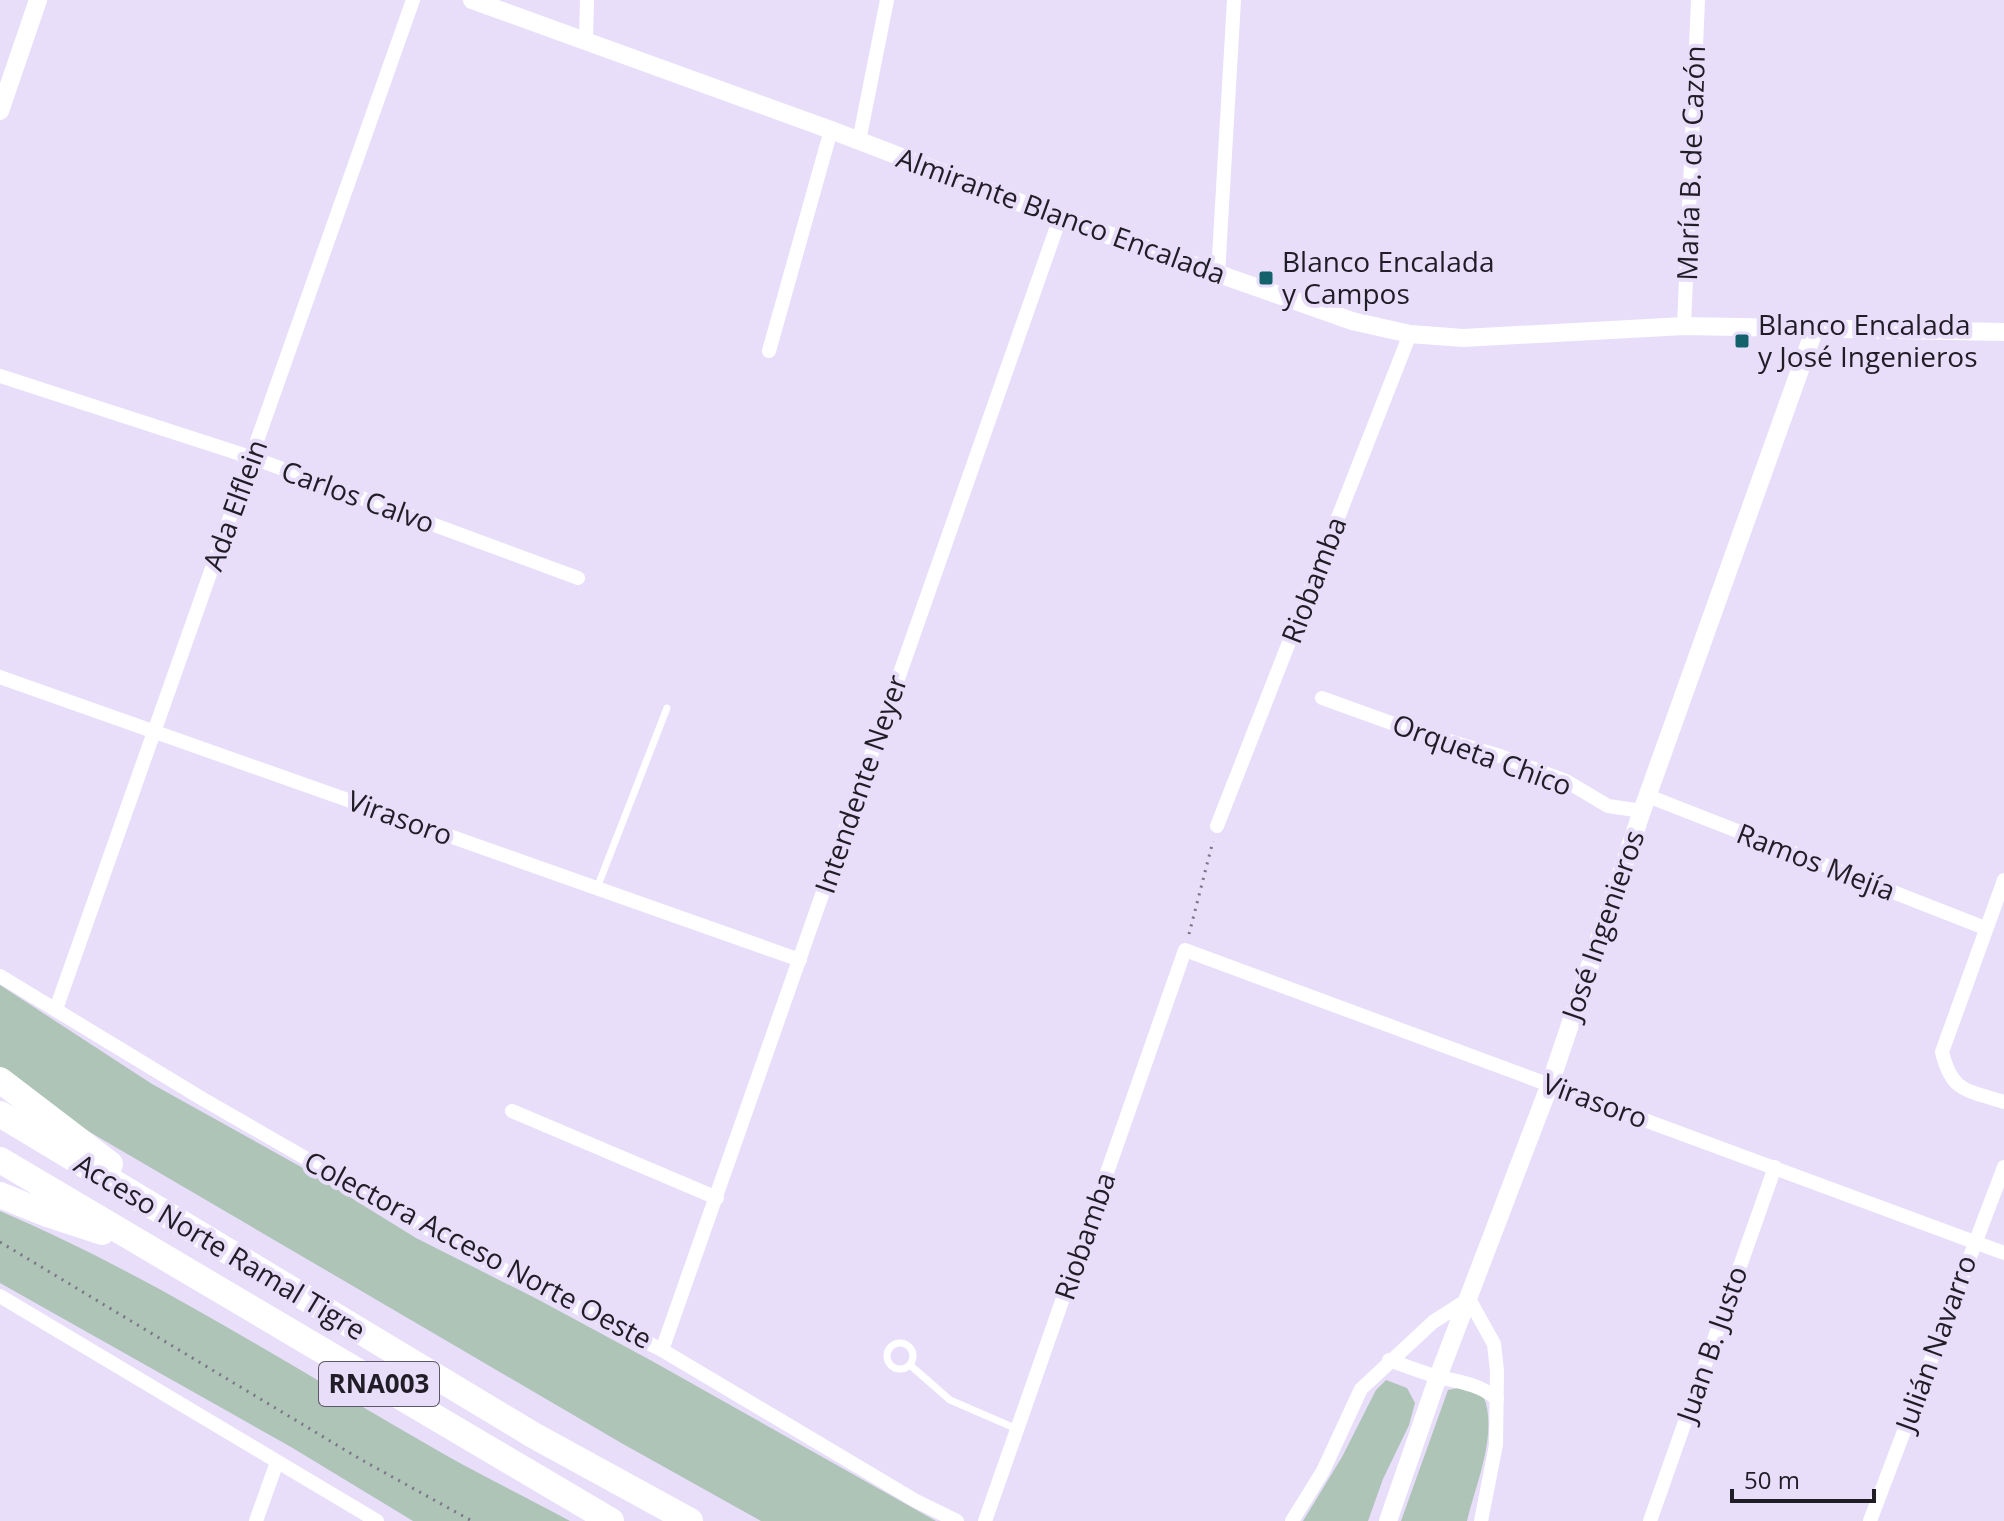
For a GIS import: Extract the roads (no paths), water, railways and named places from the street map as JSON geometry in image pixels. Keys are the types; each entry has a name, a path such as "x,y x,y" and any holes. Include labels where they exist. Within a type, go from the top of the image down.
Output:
{"highway":[{"path":"0,1080 229,1253"},
{"name":"Acceso Norte Ramal Tigre","path":"0,1114 533,1435 690,1521"},
{"name":"Acceso Norte Ramal Tigre","path":"0,1160 611,1521"},
{"path":"0,1195 147,1248"}],"street":[{"path":"0,111 38,0"},
{"name":"Ada Elflein","path":"56,1009 413,0"},
{"name":"Almirante Blanco Encalada","path":"472,0 831,130 1060,218 1352,321 1410,334 1463,338 1684,326 2004,332"},
{"path":"586,40 587,0"},
{"path":"859,141 887,0"},
{"path":"1218,274 1234,0"},
{"name":"María B. de Cazón","path":"1684,326 1698,0"},
{"path":"769,351 831,130"},
{"name":"Intendente Neyer","path":"662,1350 1060,218"},
{"name":"José Ingenieros","path":"1388,1521 1438,1377 1550,1084 1645,804 1815,328"},
{"name":"Riobamba","path":"1217,826 1410,334"},
{"name":"Carlos Calvo","path":"0,376 253,458 578,578"},
{"name":"Virasoro","path":"0,677 800,960"},
{"name":"Orqueta Chico","path":"1322,698 1408,729 1500,756 1566,781 1608,806 1624,810 1645,804"},
{"name":"Ramos Mejía","path":"1645,804 1985,928"},
{"path":"2004,880 1942,1052 1948,1075 1961,1088 2004,1102"},
{"name":"Virasoro","path":"1185,950 2004,1253"},
{"name":"Riobamba","path":"985,1521 1185,950"},
{"name":"Colectora Acceso Norte Oeste","path":"0,976 215,1106 474,1255 662,1350 916,1501 957,1521"},
{"path":"512,1111 717,1198"},
{"name":"Juan B. Justo","path":"1650,1521 1775,1167"},
{"name":"Julián Navarro","path":"1870,1521 2004,1167"},
{"path":"0,1296 377,1521"},
{"path":"1292,1521 1323,1471 1361,1389 1433,1322 1469,1299 1494,1344 1497,1371 1496,1445 1481,1521"},
{"path":"1389,1360 1438,1377 1469,1383 1497,1399"},
{"path":"256,1521 277,1462"}],"lane":[{"path":"597,888 667,708"},
{"path":"910,1365 950,1400 1017,1429"}],"place":[{"name":"Blanco Encalada y Campos","path":"1266,278"},
{"name":"Blanco Encalada y José Ingenieros","path":"1742,341"}]}
